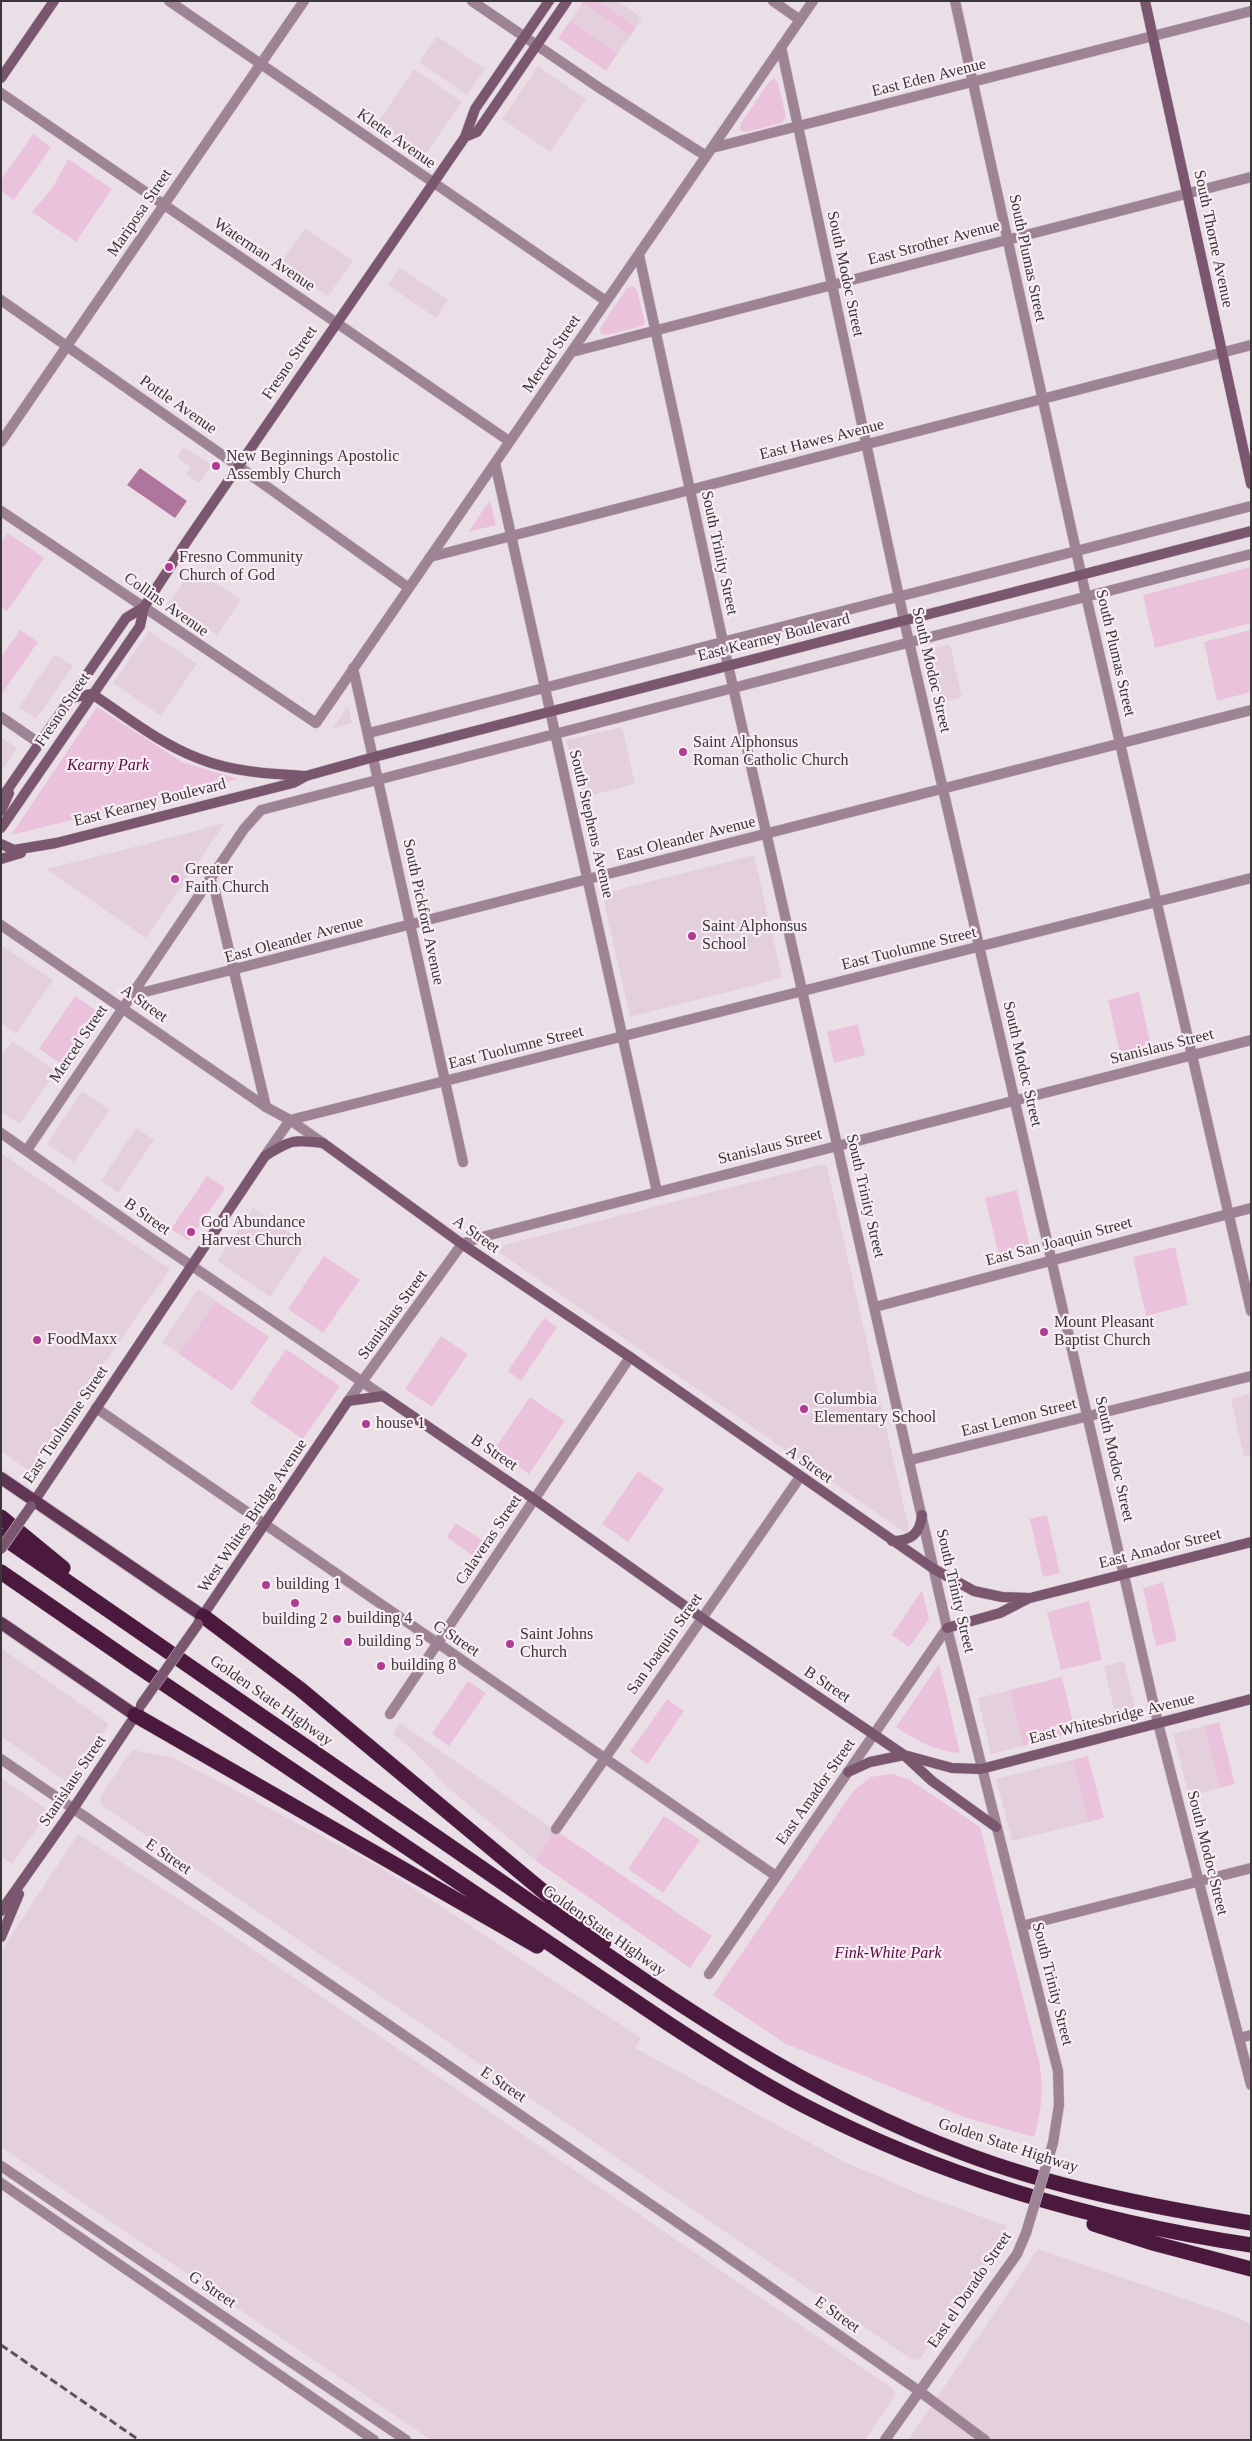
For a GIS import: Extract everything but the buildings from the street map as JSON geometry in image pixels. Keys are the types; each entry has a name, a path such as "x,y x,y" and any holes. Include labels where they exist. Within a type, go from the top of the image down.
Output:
{"highway":[{"path":"1,1517 144,1634"},
{"name":"Golden State Highway","path":"1,1536 684,2008 809,2084 869,2113 963,2153 1107,2196 1251,2222"},
{"path":"1,1572 669,2024 722,2059 806,2107 882,2143 975,2180 1112,2230 1251,2269"},
{"path":"1,1583 133,1663"},
{"path":"200,1620 300,1689 684,2008"},
{"path":"138,1710 669,2024"},
{"path":"975,2180 1106,2218 1251,2245"}],"main road":[{"path":"1,78 54,1"},
{"name":"Fresno Street","path":"1,828 140,626 144,607 238,466 465,137 475,109 549,1"},
{"name":"Fresno Street","path":"465,137 477,132 567,1"},
{"name":"South Thorne Avenue","path":"1145,1 1251,484"},
{"name":"East Kearney Boulevard","path":"1,844 14,850 56,843 293,783 306,776 374,757 1251,531"},
{"name":"Fresno Street","path":"1,798 126,618 144,607"},
{"path":"70,698 92,694"},
{"name":"East Kearney Boulevard","path":"92,694 158,738 201,760 243,770 306,776"},
{"path":"1,811 14,780"},
{"path":"1,859 56,843"},
{"path":"265,1156 288,1142 298,1140 323,1143"},
{"name":"A Street","path":"323,1143 462,1244 630,1357 934,1569"},
{"name":"East Tuolumne Street","path":"1,1548 265,1156"},
{"path":"348,1401 383,1396"},
{"name":"B Street","path":"383,1396 534,1498 702,1618 904,1755 952,1768 981,1769"},
{"name":"West Whites Bridge Avenue","path":"169,1666 266,1526 348,1401"},
{"path":"1,1478 33,1503 200,1620"},
{"path":"892,1541 904,1541 913,1537 921,1526 922,1515"},
{"name":"East Amador Street","path":"934,1569 974,1591 1002,1597 1030,1598 1251,1542"},
{"path":"947,1628 1000,1613 1030,1598"},
{"path":"1,1622 138,1710"},
{"name":"Stanislaus Street","path":"1,1912 169,1666"},
{"name":"East Whitesbridge Avenue","path":"981,1769 1251,1700"},
{"path":"848,1772 870,1762 904,1755 932,1782 996,1827"},
{"path":"1,1937 26,1878"}],"street":[{"name":"Klette Avenue","path":"169,1 606,301"},
{"name":"Mariposa Street","path":"1,442 304,1"},
{"path":"472,1 536,46 709,152"},
{"path":"773,1 800,20"},
{"name":"Merced Street","path":"316,723 813,1"},
{"name":"South Plumas Street","path":"955,1 1081,575 1251,1311"},
{"name":"East Eden Avenue","path":"709,152 798,126 1251,12"},
{"name":"South Modoc Street","path":"781,47 904,620 1089,1416 1158,1723 1251,2085"},
{"name":"Waterman Avenue","path":"1,93 509,441"},
{"name":"East Strother Avenue","path":"572,352 1251,177"},
{"name":"South Trinity Street","path":"639,255 728,666 947,1628 1058,2071 1059,2106 1053,2143"},
{"name":"Pottle Avenue","path":"1,300 409,588"},
{"name":"East Hawes Avenue","path":"430,557 1251,345"},
{"name":"South Stephens Avenue","path":"495,463 657,1192"},
{"name":"East Kearney Boulevard","path":"370,733 1251,506"},
{"name":"Collins Avenue","path":"1,511 316,723"},
{"path":"379,778 1251,554"},
{"name":"South Pickford Avenue","path":"354,668 370,733 463,1162"},
{"name":"East Oleander Avenue","path":"129,996 235,971 1251,710"},
{"path":"1,717 39,743"},
{"name":"Merced Street","path":"26,1150 129,996 254,816 268,807 379,778"},
{"path":"210,878 235,971 266,1107"},
{"name":"East Tuolumne Street","path":"265,1156 290,1120 1251,878"},
{"name":"A Street","path":"1,925 266,1107 290,1120 323,1143"},
{"name":"Stanislaus Street","path":"363,1383 462,1244 482,1237 1251,1040"},
{"name":"B Street","path":"1,1133 192,1267 383,1396"},
{"name":"East San Joaquin Street","path":"875,1307 1052,1258 1251,1208"},
{"name":"Calaveras Street","path":"390,1714 630,1357"},
{"name":"East Lemon Street","path":"910,1460 1251,1376"},
{"name":"West Whites Bridge Avenue","path":"348,1401 363,1383"},
{"name":"C Street","path":"96,1408 776,1876"},
{"name":"San Joaquin Street","path":"556,1829 800,1477"},
{"name":"East Amador Street","path":"709,1974 947,1628"},
{"name":"E Street","path":"1,1759 713,2247 919,2391 985,2440"},
{"path":"1022,1926 1251,1868"},
{"path":"1239,2038 1251,2035"},
{"name":"East el Dorado Street","path":"885,2440 1016,2254 1026,2233 1053,2143"},
{"name":"G Street","path":"1,2166 406,2440"},
{"name":"G Street","path":"1,2183 374,2440"}],"shaded area":[{"path":"599,1 618,1 642,18 636,27"},
{"path":"582,3 630,36 618,53 570,21"},
{"path":"437,36 485,69 467,95 419,62"},
{"path":"538,66 586,99 550,152 502,119"},
{"path":"414,69 462,102 425,155 378,122"},
{"path":"305,228 353,261 328,296 281,263"},
{"path":"400,268 448,300 436,318 388,285"},
{"path":"184,447 212,465 199,483 186,474 191,467 177,457"},
{"path":"140,468 187,501 175,518 127,485"},
{"path":"193,567 241,600 217,635 169,603"},
{"path":"149,631 197,664 161,716 113,683"},
{"path":"950,644 962,697 941,703 929,649"},
{"path":"55,654 73,666 36,719 19,707"},
{"path":"348,706 352,723 333,728"},
{"path":"622,727 635,784 580,798 566,740"},
{"path":"1,737 17,748 1,771"},
{"path":"225,823 146,938 46,869 142,845"},
{"name":"Saint Alphonsus School","path":"754,855 782,978 630,1017 602,894"},
{"path":"1,945 53,980 16,1034 1,1023"},
{"path":"12,1041 56,1071 20,1124 1,1112 1,1056"},
{"path":"82,1091 110,1110 74,1162 47,1144"},
{"path":"136,1128 154,1140 118,1193 101,1181"},
{"path":"1,1153 170,1269 29,1471 1,1451"},
{"name":"Columbia Elementary School","path":"823,1164 827,1166 909,1529 906,1533 500,1253 504,1245"},
{"path":"253,1208 306,1244 270,1297 217,1261"},
{"path":"198,1289 216,1301 179,1354 162,1342"},
{"path":"1251,1393 1251,1455 1244,1457 1231,1399"},
{"path":"1,1648 109,1724 68,1783 1,1736"},
{"path":"1124,1661 1137,1716 1117,1722 1104,1666"},
{"path":"1010,1690 1023,1746 991,1754 978,1698"},
{"path":"400,1723 555,1830 535,1860 446,1786 413,1750 393,1734"},
{"path":"1204,1726 1220,1788 1189,1796 1173,1734"},
{"path":"132,1750 174,1758 384,1869 641,2038 635,2048 847,2163 927,2197 1007,2226 1004,2237 921,2358 917,2360 911,2359 103,1806 100,1802 100,1797"},
{"path":"1072,1760 1088,1822 1012,1841 996,1779"},
{"path":"1,1778 49,1811 12,1864 1,1857"},
{"path":"78,1834 194,1909 892,2388 895,2394 894,2397 865,2440 431,2440 1,2147 1,1951"},
{"path":"1038,2249 1237,2317 1251,2324 1251,2440 908,2440"}],"green space":[{"path":"583,1 599,1 636,27 630,36 582,3"},
{"path":"570,21 618,53 606,71 558,38"},
{"path":"775,78 778,83 786,117 782,123 746,132 740,130 741,123 769,82"},
{"path":"33,134 51,147 14,200 1,191 1,180"},
{"path":"68,159 112,189 76,242 32,212 53,187"},
{"path":"633,286 637,290 645,322 643,326 606,335 601,334 600,328 627,288"},
{"path":"490,500 496,525 468,532"},
{"path":"8,533 44,558 7,611 1,607 1,543"},
{"path":"1251,567 1251,623 1155,648 1143,595"},
{"path":"20,630 38,642 1,695 1,657"},
{"path":"1251,630 1251,692 1217,701 1204,642"},
{"name":"Kearny Park","path":"97,707 182,762 238,779 11,835"},
{"path":"1139,992 1152,1050 1121,1058 1108,1000"},
{"path":"75,996 97,1011 61,1064 39,1049"},
{"path":"858,1024 865,1055 834,1063 827,1032"},
{"path":"207,1176 225,1188 189,1241 171,1229"},
{"path":"1017,1190 1030,1248 999,1256 985,1198"},
{"path":"1175,1247 1188,1305 1146,1316 1133,1257"},
{"path":"324,1256 360,1280 323,1333 288,1309"},
{"path":"216,1301 269,1337 232,1391 179,1354"},
{"path":"544,1318 557,1327 521,1381 508,1371"},
{"path":"441,1336 468,1354 432,1407 405,1389"},
{"path":"286,1349 340,1386 303,1439 250,1403"},
{"path":"530,1397 565,1421 529,1474 494,1450"},
{"path":"638,1471 664,1489 628,1542 602,1524"},
{"path":"1047,1515 1060,1573 1043,1577 1030,1519"},
{"path":"456,1523 483,1541 473,1556 447,1537"},
{"path":"1163,1582 1177,1641 1156,1646 1143,1588"},
{"path":"922,1590 929,1619 909,1647 892,1635"},
{"path":"1089,1601 1102,1660 1061,1670 1047,1612"},
{"path":"939,1664 960,1753 942,1750 926,1744 896,1727"},
{"path":"1062,1677 1075,1732 1023,1746 1010,1690"},
{"path":"468,1681 486,1693 449,1746 432,1734"},
{"path":"667,1699 684,1711 648,1764 630,1752"},
{"path":"1219,1722 1235,1784 1220,1788 1204,1726"},
{"path":"1088,1756 1104,1818 1088,1822 1072,1760"},
{"name":"Fink-White Park","path":"892,1774 910,1780 980,1827 1039,2061 1041,2099 1034,2137 964,2117 784,2043 713,1995 854,1790 871,1777"},
{"path":"664,1816 700,1840 663,1893 628,1869"},
{"path":"555,1830 712,1936 690,1968 535,1860"}],"railway":[{"path":"1,2345 139,2440"}],"place":[{"name":"New Beginnings Apostolic Assembly Church","path":"216,466"},
{"name":"Fresno Community Church of God","path":"169,567"},
{"name":"Saint Alphonsus Roman Catholic Church","path":"683,752"},
{"name":"Greater Faith Church","path":"175,879"},
{"name":"Saint Alphonsus School","path":"692,936"},
{"name":"God Abundance Harvest Church","path":"191,1232"},
{"name":"Mount Pleasant Baptist Church","path":"1044,1332"},
{"name":"FoodMaxx","path":"37,1340"},
{"name":"Columbia Elementary School","path":"804,1409"},
{"name":"house 1","path":"366,1424"},
{"name":"building 1","path":"266,1585"},
{"name":"building 2","path":"295,1603"},
{"name":"building 4","path":"337,1619"},
{"name":"building 5","path":"348,1642"},
{"name":"Saint Johns Church","path":"510,1644"},
{"name":"building 8","path":"381,1666"}]}
